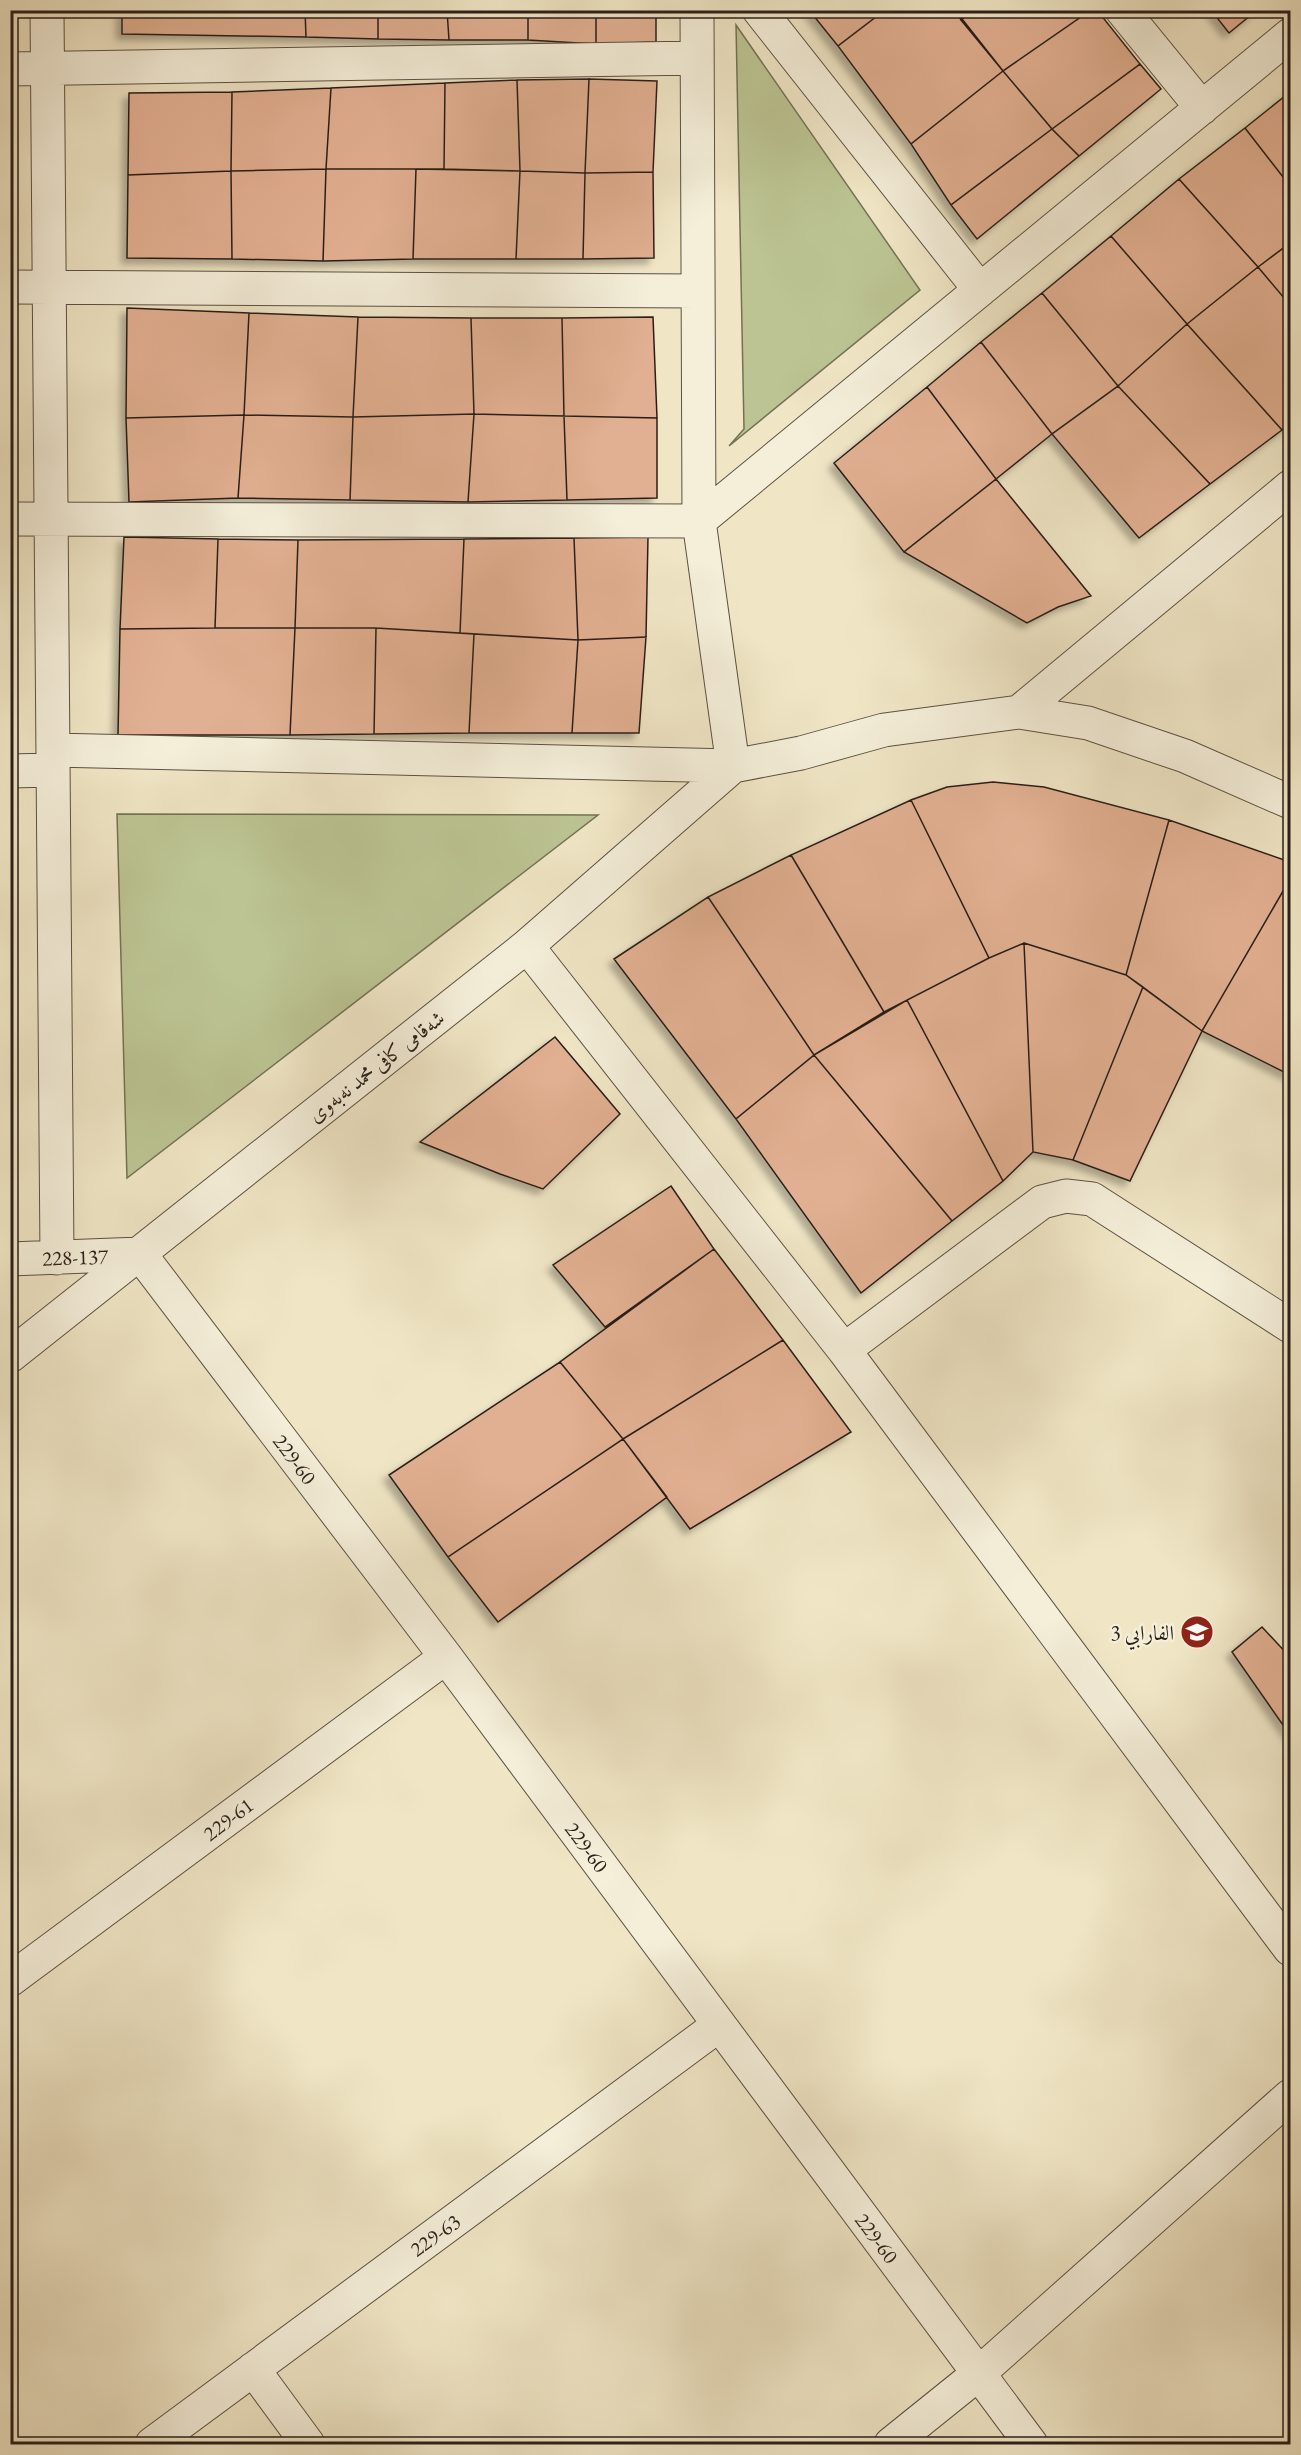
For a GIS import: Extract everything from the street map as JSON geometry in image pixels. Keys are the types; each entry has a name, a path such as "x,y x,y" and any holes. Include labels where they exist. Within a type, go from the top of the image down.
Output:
{"street":[{"path":"47,10 57,1258"},
{"path":"697,10 699,521 733,766"},
{"path":"759,10 980,290"},
{"path":"1122,10 1202,108"},
{"path":"10,519 699,521 1290,35"},
{"path":"10,69 697,58"},
{"path":"10,287 50,285 698,291"},
{"path":"1019,712 1290,487"},
{"path":"10,771 53,760 733,766 801,753 884,730 1019,712 1088,723 1185,756 1290,802"},
{"name":"شەقامی کافی محمد نەبەوی","path":"10,1356 527,946 733,766"},
{"path":"527,946 844,1350 1290,1949"},
{"path":"844,1350 1042,1202 1066,1196 1092,1199 1290,1326"},
{"name":"228-137","path":"10,1258 140,1254"},
{"name":"229-60","path":"140,1254 446,1657 1031,2445"},
{"name":"229-61","path":"10,1980 446,1657"},
{"name":"229-63","path":"152,2445 719,2025"},
{"path":"891,2445 978,2374 1290,2096"},
{"path":"253,2369 308,2445"}],"green space":[{"path":"736,25 920,290 729,446 744,429"},
{"path":"117,814 598,815 127,1178"}],"building":[{"path":"122,10 305,10 306,37 122,34"},
{"path":"305,10 378,10 378,39 306,37"},
{"path":"378,10 447,10 449,40 378,39"},
{"path":"447,10 528,10 528,40 449,40"},
{"path":"528,10 596,10 596,44 528,40"},
{"path":"596,10 656,10 656,42 596,44"},
{"path":"809,10 885,10 838,46"},
{"path":"885,10 955,10 1003,71 911,144 838,46"},
{"path":"955,10 974,10 961,20"},
{"path":"974,10 1091,10 1003,71 961,20"},
{"path":"1091,10 1097,10 1140,64 1052,129 1003,71"},
{"path":"1211,10 1257,10 1229,33"},
{"path":"1140,64 1161,89 1079,156 1052,129"},
{"path":"1003,71 1052,129 951,205 911,144"},
{"path":"589,79 657,81 653,172 585,173"},
{"path":"589,79 585,173 520,171 517,80"},
{"path":"517,80 520,171 444,169 445,83"},
{"path":"445,83 444,169 326,169 331,88"},
{"path":"331,88 326,169 231,171 232,92"},
{"path":"232,92 231,171 128,175 129,93"},
{"path":"1290,92 1290,186 1245,128"},
{"path":"1245,128 1290,186 1290,243 1258,267 1179,179"},
{"path":"1052,129 1079,156 977,239 951,205"},
{"path":"326,169 416,169 413,259 323,261"},
{"path":"326,169 323,261 232,259 231,171"},
{"path":"416,169 520,171 516,259 413,259"},
{"path":"231,171 232,259 127,258 128,175"},
{"path":"520,171 585,173 583,259 516,259"},
{"path":"653,172 654,258 583,259 585,173"},
{"path":"1179,179 1258,267 1187,324 1111,236"},
{"path":"1111,236 1187,324 1118,386 1042,293"},
{"path":"1290,243 1290,305 1258,267"},
{"path":"1258,267 1290,305 1290,423 1282,430 1187,324"},
{"path":"1042,293 1118,386 1052,434 981,342"},
{"path":"127,308 249,313 244,415 126,418"},
{"path":"249,313 358,317 353,417 244,415"},
{"path":"358,317 471,318 474,414 353,417"},
{"path":"653,317 657,418 564,416 562,318"},
{"path":"471,318 562,318 564,416 474,414"},
{"path":"1187,324 1282,430 1210,484 1118,386"},
{"path":"981,342 1052,434 996,479 927,387"},
{"path":"1118,386 1210,484 1139,538 1052,434"},
{"path":"927,387 996,479 904,552 834,463"},
{"path":"474,414 468,502 350,500 353,417"},
{"path":"474,414 564,416 567,500 468,502"},
{"path":"244,415 238,498 129,502 126,418"},
{"path":"244,415 353,417 350,500 238,498"},
{"path":"564,416 657,418 657,498 567,500"},
{"path":"996,479 1091,596 1058,607 1027,623 904,552"},
{"path":"124,537 218,539 215,628 120,629"},
{"path":"648,537 646,637 578,640 574,538"},
{"path":"574,538 578,640 460,633 464,539"},
{"path":"218,539 298,540 295,628 215,628"},
{"path":"464,539 460,633 376,628 295,628 298,540"},
{"path":"295,628 290,735 118,735 120,629"},
{"path":"295,628 376,628 374,734 290,735"},
{"path":"376,628 474,634 469,733 374,734"},
{"path":"474,634 578,640 572,733 469,733"},
{"path":"646,637 639,733 572,733 578,640"},
{"path":"993,782 1044,787 1169,820 1126,975 1024,943 989,958 911,800 947,787"},
{"path":"911,800 989,958 884,1012 791,855"},
{"path":"1169,820 1290,862 1290,879 1202,1031 1126,975"},
{"path":"791,855 884,1012 814,1055 708,897"},
{"path":"1290,879 1290,1075 1202,1031"},
{"path":"708,897 814,1055 736,1119 614,959"},
{"path":"1024,943 1126,975 1143,987 1073,1160 1033,1152"},
{"path":"1024,943 1033,1152 1003,1181 907,1000 989,958"},
{"path":"1143,987 1202,1031 1130,1181 1073,1160"},
{"path":"907,1000 1003,1181 952,1221 814,1055"},
{"path":"555,1037 620,1114 543,1189 420,1142"},
{"path":"814,1055 952,1221 861,1293 736,1119"},
{"path":"671,1186 714,1249 605,1327 553,1265"},
{"path":"714,1249 783,1340 623,1439 560,1362"},
{"path":"783,1340 851,1432 690,1529 623,1439"},
{"path":"560,1362 623,1439 448,1557 389,1475"},
{"path":"623,1439 667,1497 498,1622 448,1557"},
{"path":"1262,1627 1290,1657 1290,1735 1232,1652"}],"place":[{"name":"الفارابي 3","path":"1197,1632"}]}
